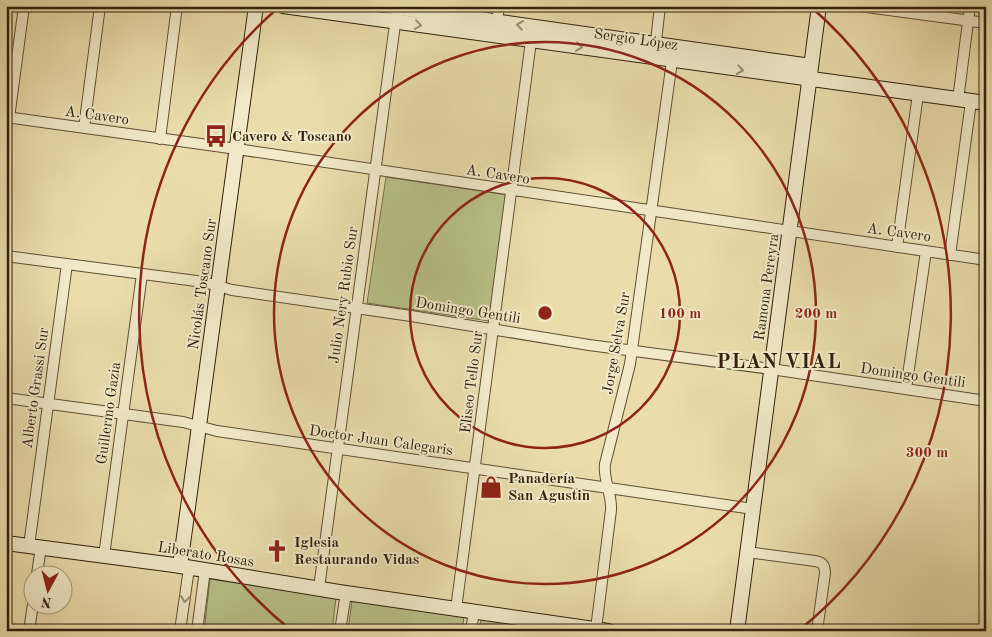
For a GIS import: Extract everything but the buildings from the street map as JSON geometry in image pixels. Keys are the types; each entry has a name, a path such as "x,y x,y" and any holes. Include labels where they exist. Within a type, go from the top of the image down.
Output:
{"street":[{"path":"8,118 24,6"},
{"path":"84,128 100,6"},
{"path":"160,139 177,6"},
{"name":"Nicolás Toscano Sur","path":"180,631 199,426 256,6"},
{"name":"Sergio López","path":"283,6 531,41 811,66"},
{"path":"496,22 498,6"},
{"path":"655,51 660,6"},
{"name":"Ramona Pereyra","path":"736,631 819,6"},
{"path":"859,6 986,23"},
{"path":"950,255 965,101 970,6"},
{"name":"Sergio López","path":"394,7 496,22 655,51 672,60 986,104"},
{"name":"Julio Nery Rubio Sur","path":"319,588 396,22 394,7"},
{"name":"Eliseo Tello Sur","path":"456,609 531,41"},
{"name":"Jorge Selva Sur","path":"604,630 611,510 611,500 605,472 606,461 629,370 672,60"},
{"path":"897,247 918,94"},
{"name":"A. Cavero","path":"8,118 986,260"},
{"path":"906,389 926,251"},
{"name":"Domingo Gentili","path":"6,256 207,283 232,290 584,344 986,401"},
{"name":"Alberto Grassi Sur","path":"36,564 35,547 48,404 67,264"},
{"name":"Guillermo Gazia","path":"104,556 142,274"},
{"name":"Doctor Juan Calegaris","path":"6,398 183,422 217,431 753,509"},
{"name":"Liberato Rosas","path":"6,543 185,567 346,593 604,630"},
{"path":"747,552 815,561 823,565 825,573 817,631"},
{"path":"197,631 205,570"},
{"path":"340,631 346,593"},
{"path":"471,631 474,611"},
{"path":"30,631 32,614"}],"green space":[{"path":"386,177 508,195 489,321 367,303"},
{"path":"210,579 336,598 332,631 204,631"},
{"path":"352,600 464,617 462,631 348,631"},
{"path":"481,619 558,631 479,631"}],"place":[{"name":"Cavero & Toscano","path":"216,136"},
{"name":"Panadería San Agustin","path":"491,487"},
{"name":"Iglesia Restaurando Vidas","path":"277,551"}],"district":[{"name":"PLAN VIAL","path":"779,361"}]}
